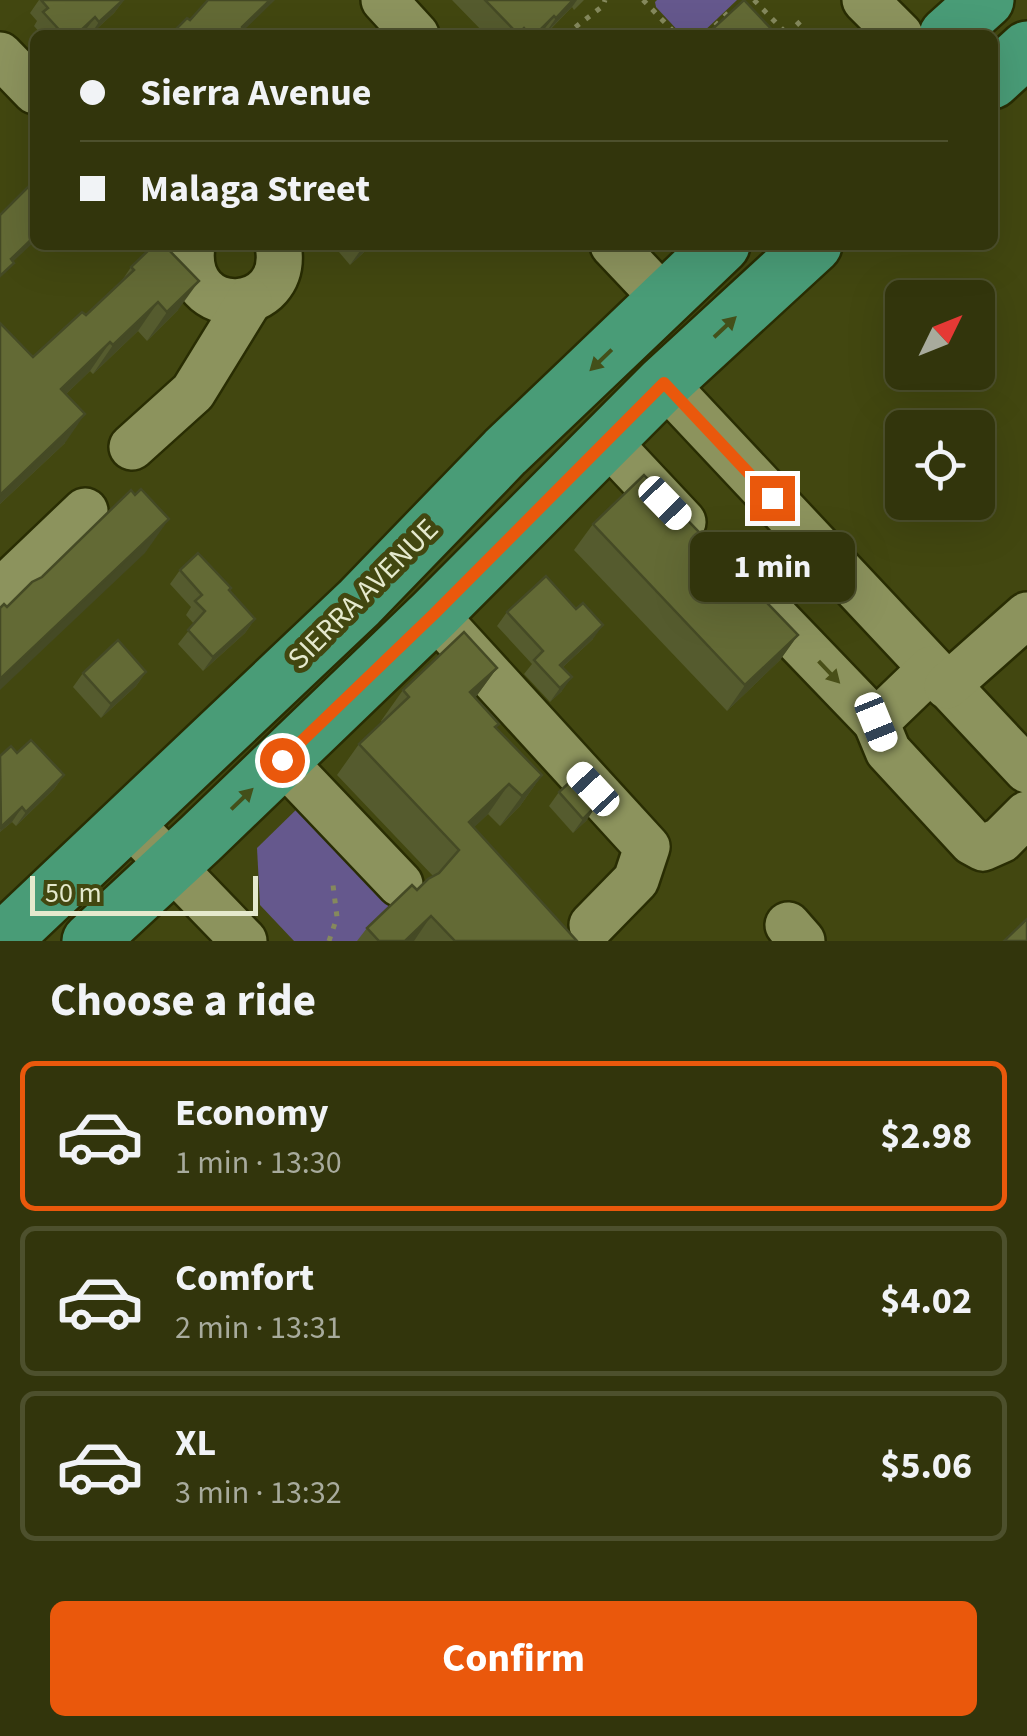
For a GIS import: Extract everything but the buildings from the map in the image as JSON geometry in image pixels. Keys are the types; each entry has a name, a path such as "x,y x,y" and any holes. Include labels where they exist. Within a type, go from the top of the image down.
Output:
{"main road":[{"path":"953,30 986,0"},
{"path":"998,75 1027,49"},
{"name":"SIERRA AVENUE","path":"2,941 358,604 506,452 717,250"},
{"name":"SIERRA AVENUE","path":"90,941 434,614 622,458 664,383 809,250"}],"street":[{"path":"384,0 411,30"},
{"path":"865,0 895,30"},
{"path":"191,250 193,273 200,285 209,295 236,303 262,294 272,284 278,271 279,250"},
{"path":"619,250 665,300"},
{"path":"132,446 193,392 249,300"},
{"path":"664,383 1027,770"},
{"path":"622,458 870,716 888,751 972,842 983,848 1000,840 1027,814"},
{"path":"0,592 85,511"},
{"path":"434,614 647,848 636,880 592,925"},
{"path":"870,716 939,678 1027,614"},
{"path":"282,760 400,884"},
{"path":"128,821 244,941"}],"path":[{"path":"572,30 603,6 605,0"},
{"path":"754,0 783,30"},
{"path":"647,2 672,30"},
{"path":"711,30 730,11 741,23"},
{"path":"793,30 805,18"},
{"path":"329,941 336,917 333,885"}],"shaded area":[{"path":"737,0 705,30 677,30 655,2"},
{"path":"301,805 396,906 358,941 294,941 260,905 257,848"}],"route":[{"path":"282,760 664,383 772,498"}]}
